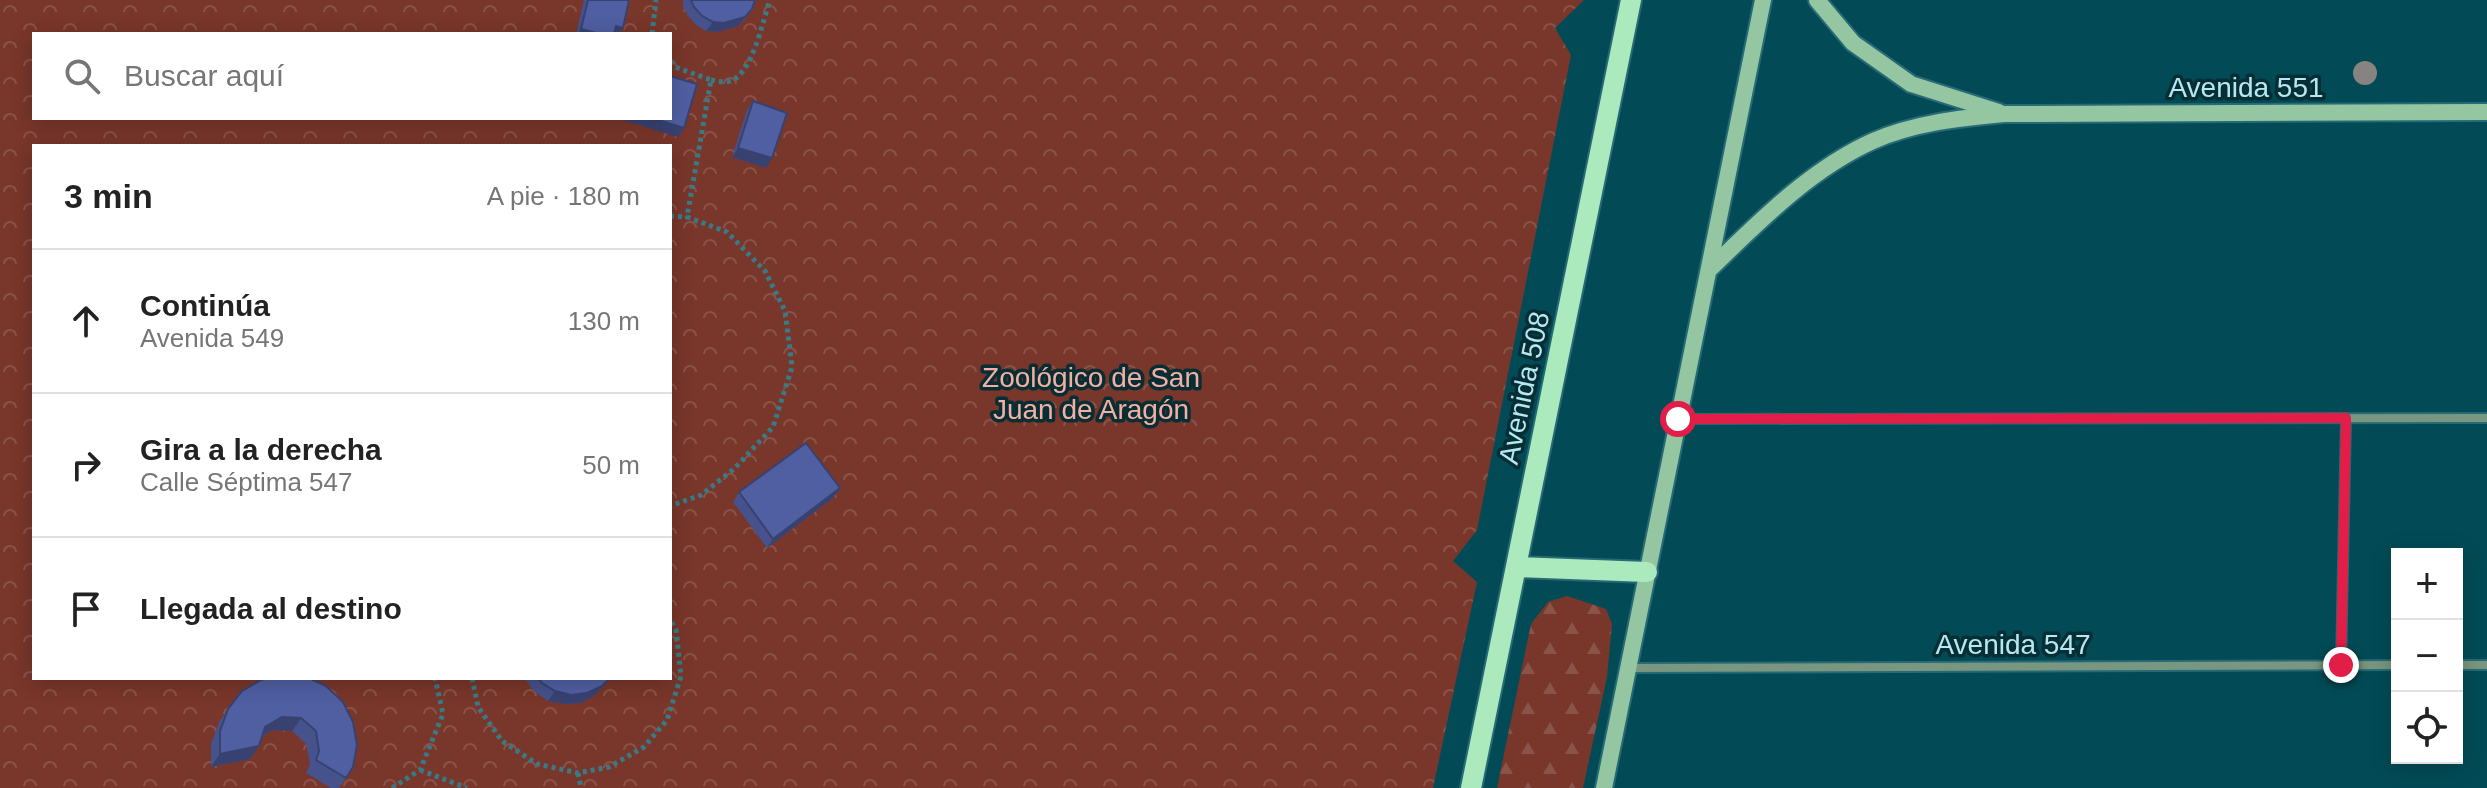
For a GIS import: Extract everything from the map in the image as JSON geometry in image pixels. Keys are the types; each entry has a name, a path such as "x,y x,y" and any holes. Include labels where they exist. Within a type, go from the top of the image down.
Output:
{"main road":[{"name":"Avenida 508","path":"1471,788 1631,0"},
{"path":"1516,567 1647,572"}],"street":[{"path":"1604,788 1763,0"},
{"name":"Avenida 551","path":"1817,0 1853,43 1911,84 2004,114"},
{"name":"Avenida 551","path":"1709,270 1776,206 1829,167 1873,141 1940,120 2004,114 2487,112"},
{"path":"2341,665 2346,418"},
{"path":"1678,419 2487,418"},
{"name":"Avenida 547","path":"1628,668 2391,665"},
{"path":"2463,665 2487,665"}],"path":[{"path":"652,32 656,0"},
{"path":"672,64 711,80 727,82 739,77 747,66 770,0"},
{"path":"687,217 711,80"},
{"path":"672,216 687,217 727,232 765,271 785,311 792,367 773,427 734,469 701,495 672,505"},
{"path":"472,680 478,707 502,741 537,764 578,773 609,767 644,747 667,720 681,676 676,630 672,623"},
{"path":"392,788 420,770 443,714 435,680"},
{"path":"420,770 467,788"},
{"path":"578,773 581,788"}],"green space":[{"name":"Zoológico de San Juan de Aragón","path":"0,0 1584,0 1555,28 1571,55 1477,530 1453,561 1477,582 1433,788 0,788"},
{"path":"1567,596 1606,609 1612,624 1607,677 1583,788 1497,788 1531,624 1548,602"}],"building":[{"path":"588,0 629,0 623,28 616,26 614,32 581,29"},
{"path":"691,0 755,0 745,17 724,23 702,16"},
{"path":"672,77 697,84 684,128 658,120 672,120"},
{"path":"753,101 787,113 772,158 738,148"},
{"path":"806,443 840,488 773,539 739,492"},
{"path":"261,680 313,680 326,686 343,702 353,722 357,745 353,767 346,778 316,760 319,751 316,731 301,718 282,717 265,727 259,746 220,754 220,731 228,709 242,691"},
{"path":"540,680 608,680 587,693 571,695 555,691"}],"route":[{"path":"1678,419 2346,418 2341,665"}]}
